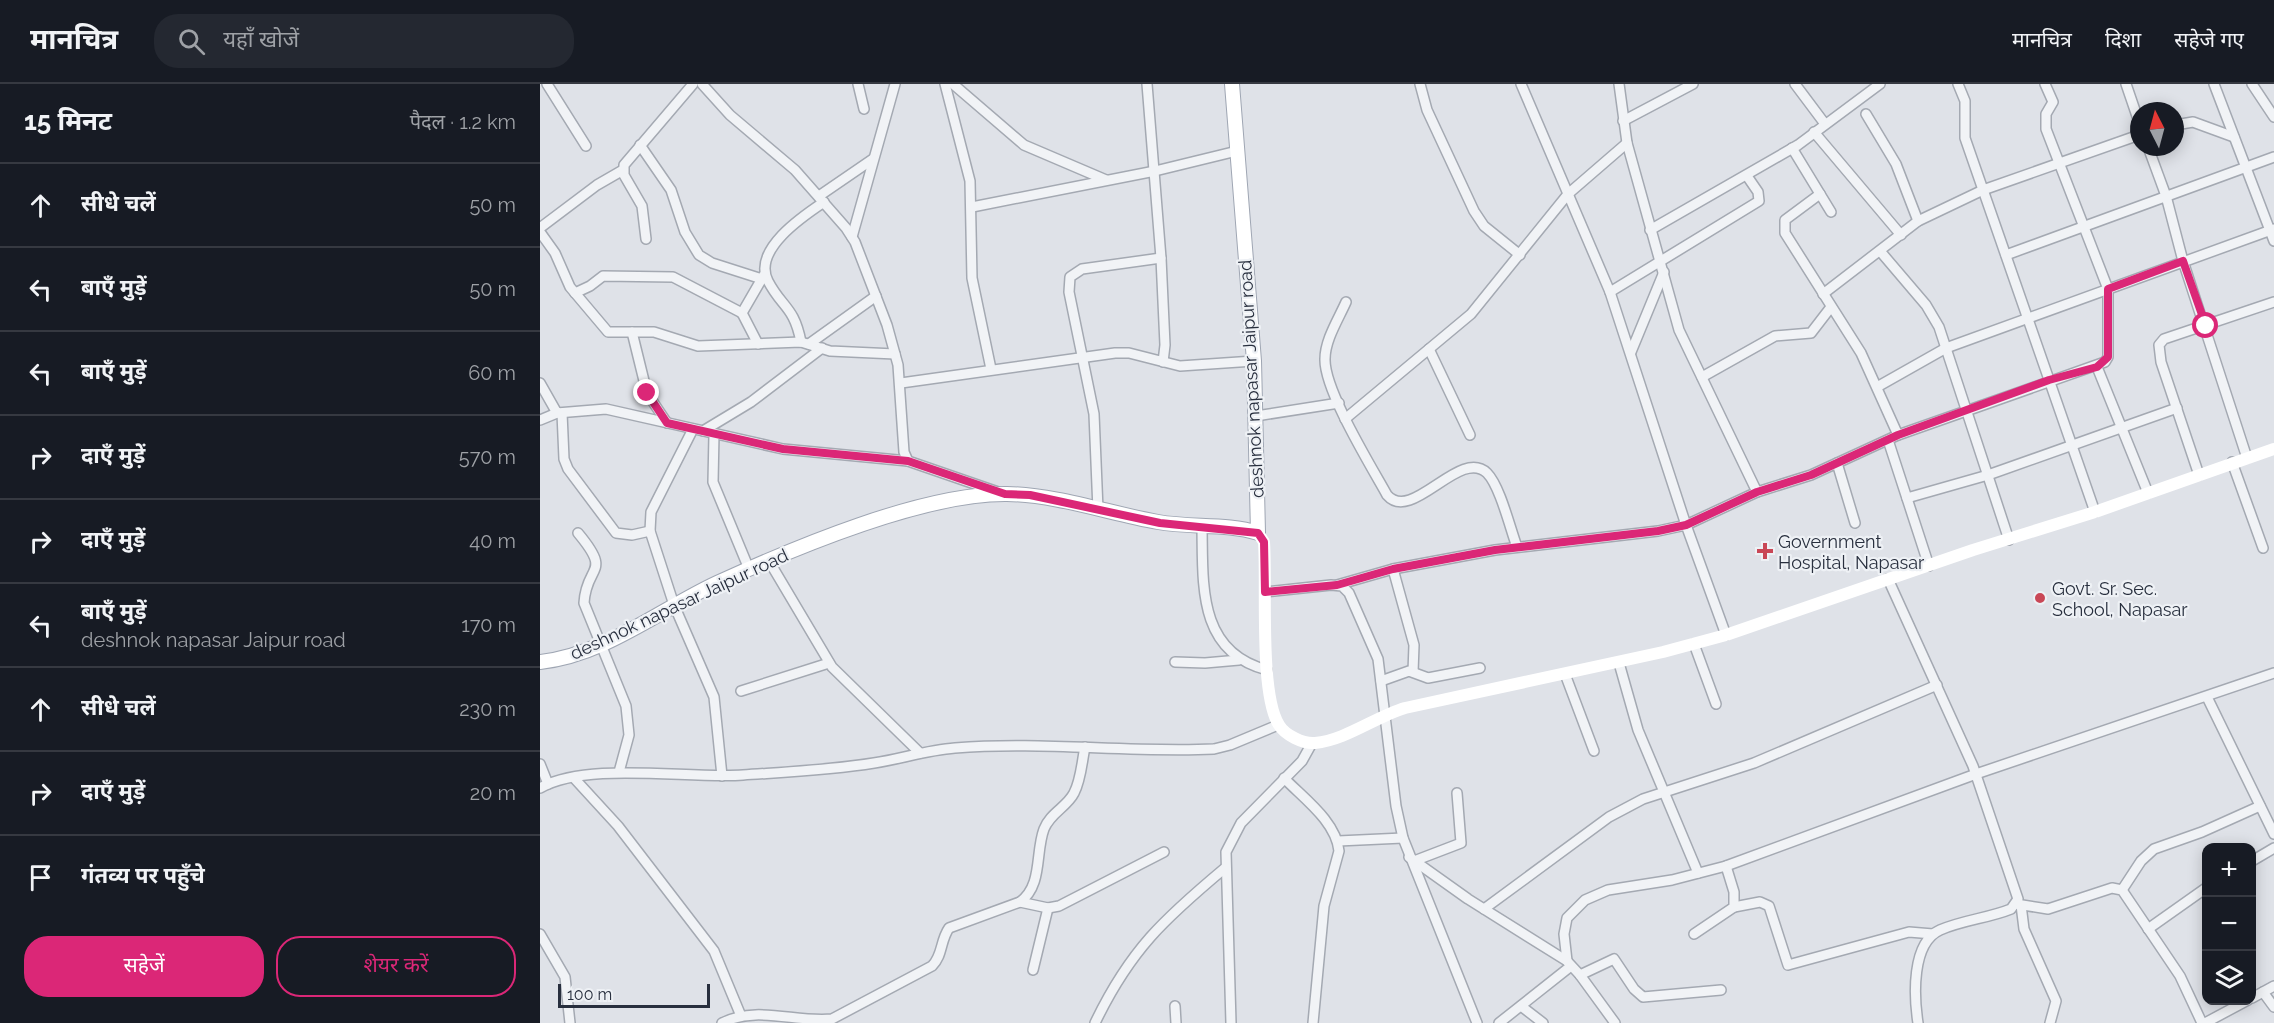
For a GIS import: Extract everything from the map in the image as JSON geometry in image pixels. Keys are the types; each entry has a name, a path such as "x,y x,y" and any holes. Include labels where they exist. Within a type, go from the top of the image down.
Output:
{"main road":[{"name":"deshnok napasar Jaipur road","path":"540,663 582,653 749,569 813,543 933,504 1005,494 1030,495 1160,523 1258,533 1254,362 1232,84"},
{"path":"1258,533 1264,542 1267,670 1273,710 1278,725 1294,738 1312,743 1332,739 1383,715 1433,701 1619,663 1726,635 1888,579 2095,512 2274,449"}],"street":[{"path":"547,84 586,146"},
{"path":"693,84 627,160 623,170 597,185 540,230 555,253 575,293 608,332 663,334 698,346 805,343 839,352 894,354"},
{"path":"702,84 730,115 795,170 852,237 876,296 894,354 901,383 904,452 908,461"},
{"path":"858,84 864,109"},
{"path":"852,237 895,84"},
{"path":"945,84 970,181 972,278 991,369"},
{"path":"953,84 1024,146 1107,180"},
{"path":"1147,84 1161,258 1165,345 1163,362"},
{"path":"1420,84 1427,110 1474,211 1484,226 1520,255"},
{"path":"1521,84 1610,292 1686,525 1726,635"},
{"path":"1619,84 1627,143 1679,330 1757,492"},
{"path":"1623,121 1693,84"},
{"path":"1795,84 1825,124"},
{"path":"1650,230 1792,148 1880,84"},
{"path":"1958,84 1965,101 1965,138 2095,512"},
{"path":"1265,592 1337,585 1393,569 1517,547 1658,531 1686,525 1757,492 1811,475 1898,435 2049,380 2097,367 2108,357 2108,289 2086,225 2046,129 2046,114 2053,102 2045,84"},
{"path":"2126,84 2132,102"},
{"path":"2214,84 2272,230 2274,242"},
{"path":"2252,84 2274,117"},
{"path":"1866,114 1896,164 1918,221"},
{"path":"2184,124 2193,122 2234,137"},
{"path":"1814,132 1901,235"},
{"path":"1823,294 1918,221 1983,190 2130,138"},
{"path":"1346,419 1471,314 1568,194 1627,143"},
{"path":"640,145 671,190 685,232 699,255 712,263 764,276 795,316 805,343"},
{"path":"1792,148 1831,212"},
{"path":"972,207 1155,171 1237,151"},
{"path":"2151,156 2166,196 2183,261 2247,458"},
{"path":"2006,255 2274,157"},
{"path":"742,313 764,276 770,252 779,238 821,199 873,159"},
{"path":"623,170 642,206 646,239"},
{"path":"1610,292 1759,201 1758,192 1747,176"},
{"path":"1820,194 1785,220 1783,226 1831,307 1862,353 1898,435"},
{"path":"1877,387 1946,348 2272,230"},
{"path":"1880,250 1933,316 1968,411 2009,540"},
{"path":"1098,510 1096,429 1084,355 1069,292 1070,278 1082,269 1161,258"},
{"path":"1631,352 1664,272"},
{"path":"575,293 590,286 603,276 667,276 742,313 758,344"},
{"path":"805,343 876,296"},
{"path":"1346,302 1328,343 1325,359 1327,375 1346,419 1391,500 1401,502 1412,499 1460,471 1470,467 1480,467 1489,474 1517,547"},
{"path":"2199,475 2161,362 2158,345 2164,339 2274,302"},
{"path":"1702,377 1775,336 1811,333 1831,307"},
{"path":"632,332 647,393 667,423"},
{"path":"722,776 714,697 674,605 650,531 651,512 698,430 751,402 822,348"},
{"path":"1428,349 1470,435"},
{"path":"901,383 1084,355 1129,353 1163,362 1193,366 1254,362"},
{"path":"2097,367 2148,493"},
{"path":"540,384 560,413 564,459 575,480 616,533 632,535 650,531"},
{"path":"1256,417 1339,403"},
{"path":"1907,498 1988,475 2177,408"},
{"path":"540,420 560,413 606,410 783,449 908,461 1005,494"},
{"path":"714,434 713,482 749,569"},
{"path":"1888,440 1929,566"},
{"path":"2232,462 2263,548"},
{"path":"1837,463 1855,523"},
{"path":"1202,528 1205,607 1231,652 1239,660"},
{"path":"578,533 597,561 597,569 584,595 584,603 626,706 629,735 619,772"},
{"path":"769,561 829,663 920,753"},
{"path":"1393,569 1414,645 1413,672"},
{"path":"1888,579 1976,774 2017,890 2024,929 2056,1001 2050,1023"},
{"path":"1337,585 1349,593 1378,659 1383,715 1396,806 1403,837 1442,930 1477,1023"},
{"path":"1694,644 1716,704"},
{"path":"1175,662 1205,663 1239,660 1267,670"},
{"path":"741,691 829,663"},
{"path":"1619,663 1638,730 1698,873"},
{"path":"1381,681 1413,672 1428,678 1480,668"},
{"path":"1569,963 1565,925 1575,908 1585,900 1608,890 1652,884 1726,866 1976,774 2274,673"},
{"path":"1565,674 1594,751"},
{"path":"1484,909 1609,817 1643,799 1754,763 1937,685"},
{"path":"2207,697 2274,834"},
{"path":"540,764 544,786 574,778 619,772 722,776 873,763 963,747 1214,749 1230,745 1278,725"},
{"path":"1231,1023 1226,852 1241,824 1302,761 1312,743"},
{"path":"722,1023 741,1016 817,1022 832,1021 932,966 941,954 944,935 949,928 1020,902 1028,896 1033,886 1045,828 1051,817 1075,792 1085,747"},
{"path":"574,778 618,826 714,951 741,1016"},
{"path":"1284,778 1327,822 1338,841 1339,851 1324,906 1313,1023"},
{"path":"1412,859 1461,843 1457,793"},
{"path":"2122,890 2140,861 2154,849 2202,832 2260,806"},
{"path":"1338,841 1403,837"},
{"path":"2256,859 2274,848"},
{"path":"1020,902 1048,908 1070,902 1164,852"},
{"path":"1412,859 1484,909 1569,963 1615,1023"},
{"path":"1726,866 1734,892 1734,907"},
{"path":"1095,1023 1118,978 1143,943 1225,868"},
{"path":"1694,934 1734,907 1760,902 1769,906 1788,965 1909,932 1933,934 2002,913 2019,905 2048,909 2112,888 2122,890 2180,976 2204,1023 2238,1005"},
{"path":"2148,929 2202,891"},
{"path":"1033,970 1048,908"},
{"path":"540,934 565,978 570,1023"},
{"path":"1918,1023 1914,1000 1916,973 1928,940 1933,934"},
{"path":"1580,975 1614,960 1634,989 1643,997 1721,990"},
{"path":"1500,1023 1569,963"},
{"path":"2256,996 2274,986"},
{"path":"2263,992 2274,1007"},
{"path":"1175,1006 1176,1023"},
{"path":"1521,1006 1543,1023"}],"place":[{"name":"Government Hospital, Napasar","path":"1765,551"},
{"name":"Govt. Sr. Sec. School, Napasar","path":"2040,598"}],"route":[{"path":"647,393 667,423 783,449 908,461 1005,494 1030,495 1160,523 1250,530 1262,536 1264,542 1265,592 1337,585 1393,569 1495,550 1658,531 1686,525 1757,492 1811,475 1898,435 2049,380 2097,367 2108,357 2108,289 2183,261 2206,326"}]}
